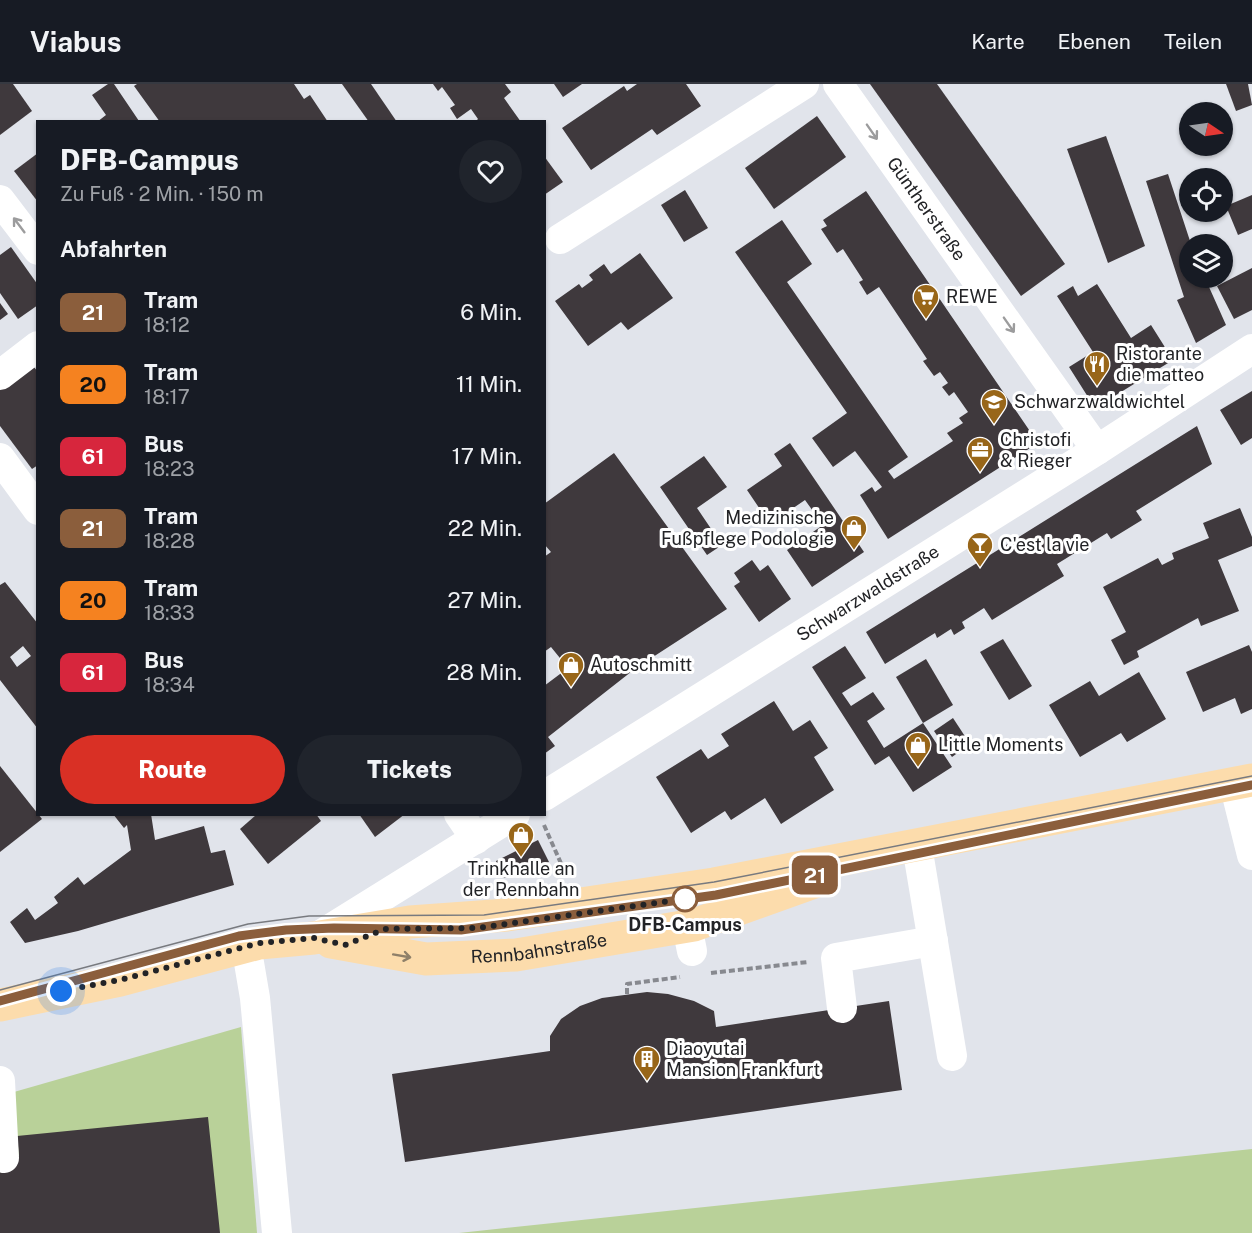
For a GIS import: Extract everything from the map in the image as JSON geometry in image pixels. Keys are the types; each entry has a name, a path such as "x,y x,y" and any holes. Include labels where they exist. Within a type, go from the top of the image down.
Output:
{"main road":[{"name":"Rennbahnstraße","path":"0,1005 43,994 103,984 246,945 329,941 410,922 507,915 714,884 906,849 1243,782"},
{"name":"Rennbahnstraße","path":"329,941 426,959 468,959 516,955 693,957 752,905 906,849"}],"street":[{"path":"560,239 804,84"},
{"name":"Güntherstraße","path":"838,84 1097,450"},
{"path":"0,200 36,247"},
{"path":"0,375 36,348"},
{"name":"Schwarzwaldstraße","path":"546,795 1097,450 1252,349"},
{"path":"0,458 36,507"},
{"path":"1243,782 1252,855"},
{"path":"460,816 476,839"},
{"path":"512,816 330,931 329,941 385,929 477,928 716,895 752,905"},
{"path":"906,849 933,941 952,1056"},
{"path":"842,1008 836,958 933,941"},
{"path":"246,945 255,998 277,1233"},
{"path":"0,1081 4,1158"}],"path":[{"path":"544,825 568,877"},
{"path":"627,994 627,984 693,957 836,958"}],"green space":[{"path":"241,1027 257,1233 0,1233 0,1096"},
{"path":"1252,1149 1252,1233 459,1233"}],"building":[{"path":"0,84 13,84 32,111 0,135"},
{"path":"108,84 114,84 138,120 100,120 106,115 92,95"},
{"path":"137,84 294,84 304,99 310,95 327,120 159,120 134,86"},
{"path":"342,84 371,84 396,120 368,120"},
{"path":"433,84 505,84 511,92 504,98 520,120 477,120 471,109 457,119 450,108 455,105 442,87 438,91"},
{"path":"554,84 582,84 563,97"},
{"path":"637,84 686,84 701,106 657,135 652,129 591,170 562,128 624,86 627,91"},
{"path":"870,84 937,84 1065,264 1021,296"},
{"path":"1226,84 1248,84 1252,105 1236,111"},
{"path":"817,116 846,157 774,209 745,168"},
{"path":"1106,136 1145,246 1108,263 1067,149"},
{"path":"36,154 36,199 14,171"},
{"path":"546,159 563,182 546,194"},
{"path":"1168,174 1179,207 1179,222 1184,222 1188,234 1179,234 1179,282 1146,181"},
{"path":"685,190 708,228 684,242 661,205"},
{"path":"866,191 1038,443 888,539 860,495 872,487 875,492 882,487 855,451 833,467 812,438 847,413 735,252 782,220 812,264 787,282 908,457 888,471 894,479 953,441 947,433 963,423 959,418 968,412 954,392 949,396 942,387 948,383 940,372 934,376 923,361 927,359 879,287 867,295 859,282 863,280 843,249 837,253 821,229 827,226 823,220"},
{"path":"1252,195 1252,229 1238,235 1233,222 1233,203"},
{"path":"11,247 36,282 36,306 18,319 0,293 0,255"},
{"path":"640,253 673,298 628,330 621,322 588,346 555,301 579,284 582,288 593,280 589,275 604,264 611,274"},
{"path":"1252,268 1252,310 1234,319 1218,288 1233,288 1233,278"},
{"path":"1097,284 1131,338 1151,325 1173,360 1095,408 1069,367 1093,352 1057,296 1073,286 1078,296"},
{"path":"1181,288 1209,288 1226,325 1196,343 1177,300 1184,297"},
{"path":"0,303 8,314 0,320"},
{"path":"29,361 36,370 36,466 32,469 0,426 0,382"},
{"path":"1252,391 1252,438 1241,445 1220,410"},
{"path":"1197,426 1212,464 1136,511 1142,520 1111,539 1107,533 1057,564 1064,576 992,620 984,608 962,622 965,628 954,635 951,629 937,638 935,633 885,664 866,632"},
{"path":"790,443 864,552 812,587 787,550 823,525 805,500 770,524 747,490 782,466 774,454"},
{"path":"614,453 727,609 636,668 548,737 555,746 546,753 546,684 568,668 551,647 546,651 546,556 551,552 546,546 546,503"},
{"path":"704,456 727,487 697,508 722,545 707,555 660,487"},
{"path":"1240,508 1252,537 1252,546 1218,560 1239,611 1201,626 1198,618 1137,651 1139,657 1124,665 1111,640 1126,632 1103,587 1158,558 1162,565 1174,559 1172,553 1209,538 1203,523"},
{"path":"752,560 760,571 768,565 791,599 759,622 734,586 740,582 734,573"},
{"path":"5,582 36,621 36,726 0,680 0,585","holes":["23,646 31,656 17,667 10,657"]},
{"path":"1003,639 1032,686 1009,700 980,652"},
{"path":"1249,645 1252,652 1252,709 1241,714 1235,698 1203,712 1186,672"},
{"path":"845,646 866,678 842,693 851,706 873,692 885,709 867,721 884,748 923,723 952,767 913,792 889,756 875,765 812,667"},
{"path":"926,659 953,705 923,723 896,677"},
{"path":"1139,672 1166,719 1127,742 1121,733 1080,757 1049,705 1090,681 1099,696"},
{"path":"774,701 793,731 810,720 828,748 814,757 834,790 781,824 765,798 731,820 725,811 691,833 656,777 701,749 708,759 729,746 721,734"},
{"path":"953,718 970,744 952,757 934,731"},
{"path":"0,766 36,811 36,816 42,819 0,852"},
{"path":"115,816 151,816 155,840 204,826 211,853 225,850 234,885 78,931 25,943 10,922 27,908 35,920 58,903 54,897 78,877 84,885 131,850 127,825 124,828"},
{"path":"255,816 317,816 321,821 268,864 240,829"},
{"path":"360,816 402,816 375,837"},
{"path":"538,840 549,862 529,868 530,874 501,878 496,861"},
{"name":"Diaoyutai Mansion Frankfurt","path":"647,992 668,994 694,1001 714,1011 716,1027 889,1001 902,1090 405,1162 392,1074 550,1051 550,1036 561,1019 580,1006 602,998"},
{"path":"208,1117 220,1233 0,1233 0,1158 19,1156 17,1136"}],"tram line":[{"path":"0,990 248,924 309,916 484,915 714,882 1252,776"},
{"path":"0,1001 239,936 286,930 334,928 461,930 716,895 1252,785"},
{"name":"21","path":"0,1001 239,936 286,930 334,928 461,930 716,895 1252,785"}],"place":[{"name":"REWE","path":"926,320"},
{"name":"Ristorante die matteo","path":"1097,387"},
{"name":"Schwarzwaldwichtel","path":"994,425"},
{"name":"Christofi & Rieger","path":"980,473"},
{"name":"Medizinische Fußpflege Podologie","path":"854,551"},
{"name":"C'est la vie","path":"980,568"},
{"name":"Autoschmitt","path":"571,688"},
{"name":"Little Moments","path":"918,768"},
{"name":"Trinkhalle an der Rennbahn","path":"521,858"},
{"name":"DFB-Campus","path":"685,899"},
{"name":"Diaoyutai Mansion Frankfurt","path":"647,1082"}],"route":[{"path":"61,991 120,980 259,943 314,938 345,945 385,929 461,930 685,899"}]}
